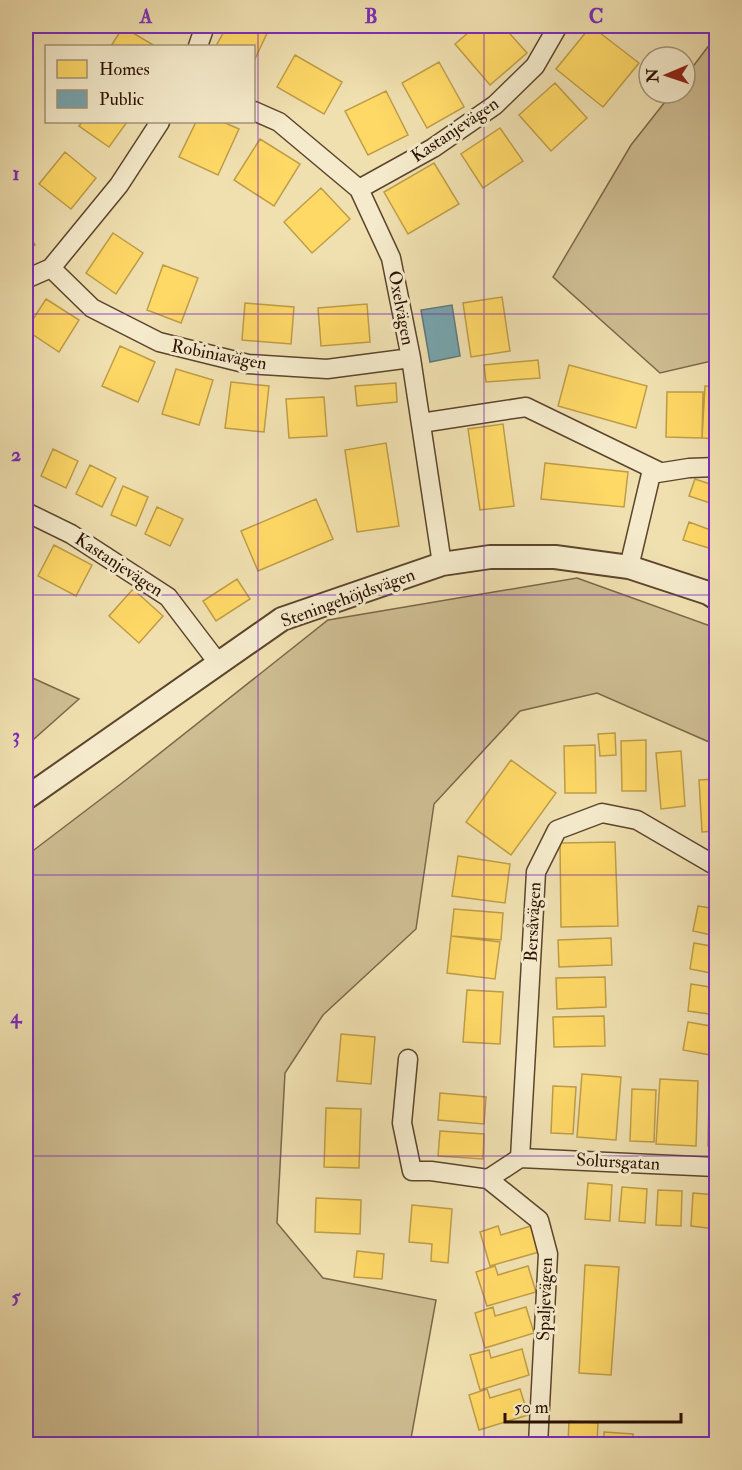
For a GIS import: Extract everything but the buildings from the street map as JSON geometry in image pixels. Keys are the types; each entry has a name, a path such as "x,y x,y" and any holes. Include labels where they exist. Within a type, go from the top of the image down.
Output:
{"street":[{"path":"198,45 205,26"},
{"name":"Kastanjevägen","path":"358,189 433,148 495,105 534,66 558,26"},
{"name":"Oxelvägen","path":"255,111 279,123 358,189 391,258 411,358 442,564"},
{"path":"26,279 51,268 119,185 159,123"},
{"name":"Robiniavägen","path":"51,268 92,309 159,342 226,359 248,364 327,369 411,358"},
{"path":"421,423 526,407 660,472"},
{"path":"628,567 651,474 689,468 717,467"},
{"name":"Kastanjevägen","path":"26,512 71,534 168,597 219,664"},
{"name":"Steningehöjdsvägen","path":"26,798 282,619 442,564 490,557 555,557 628,567 717,598"},
{"name":"Bersåvägen","path":"520,1158 536,872 557,830 602,813 637,820 717,866"},
{"path":"408,1059 402,1123 412,1171 431,1171 488,1179 520,1158"},
{"name":"Solursgatan","path":"520,1158 717,1167"},
{"name":"Spaljevägen","path":"488,1179 538,1220 548,1254 538,1444"}],"shaded area":[{"path":"716,36 716,360 660,373 553,277 631,145 663,105 697,105 697,61"},
{"path":"577,578 716,628 716,745 597,693 520,711 434,804 416,929 323,1015 285,1073 277,1223 323,1278 436,1300 410,1444 26,1444 26,856 328,620"},
{"path":"26,675 79,699 26,746"}]}
